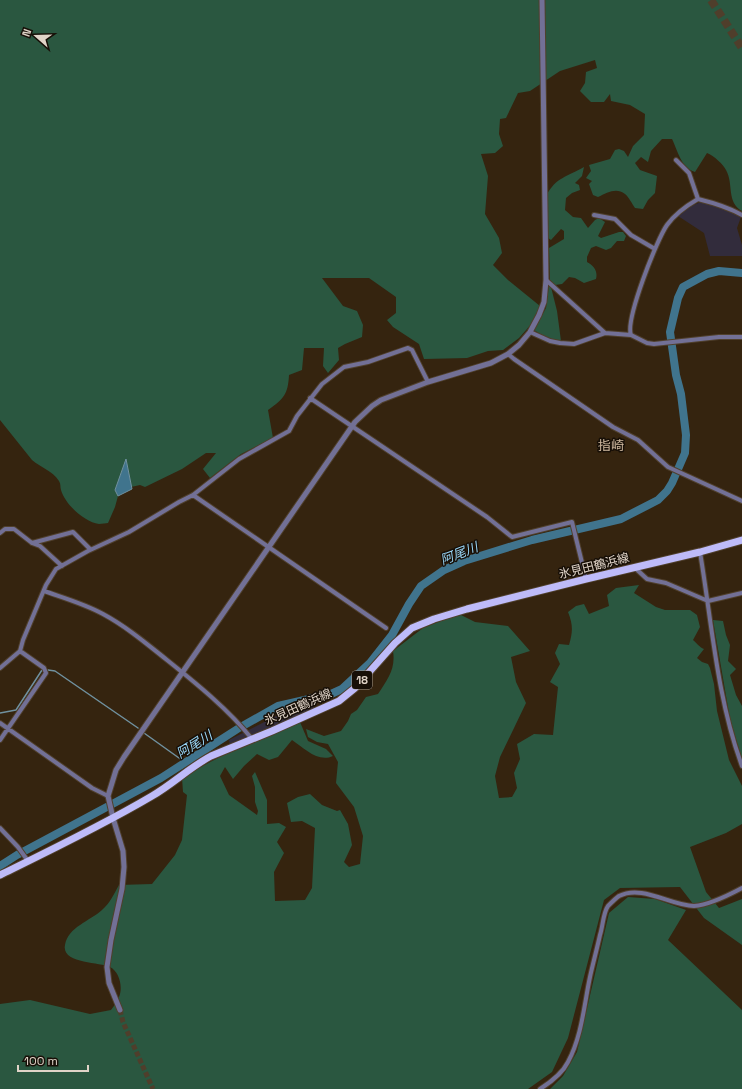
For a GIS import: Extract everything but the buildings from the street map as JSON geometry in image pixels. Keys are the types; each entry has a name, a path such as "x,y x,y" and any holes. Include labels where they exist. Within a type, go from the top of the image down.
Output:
{"main road":[{"name":"氷見田鶴浜線","path":"0,875 26,859 154,795 202,761 250,736 339,701 355,688 395,643 412,628 434,619 467,609 700,552 742,540"}],"street":[{"path":"120,1010 109,983 107,967 122,889 124,867 123,852 108,802 108,796 116,770 124,756 351,426 361,415 381,400 428,382 491,363 508,354 530,332 539,315 544,302 546,280 542,0"},
{"path":"676,160 688,173 698,199"},
{"path":"631,335 630,331 633,312 659,238 668,223 684,207 698,199 716,203 742,215"},
{"path":"594,215 615,219 631,235 655,249"},
{"path":"546,280 605,333"},
{"path":"530,332 550,341 574,344 605,333 631,335 647,343 660,344 718,337 742,337"},
{"path":"0,668 20,651 23,640 49,579 56,569 90,550 129,532 193,495 239,459 289,431 297,416 310,398 329,377 344,367 368,362 408,348 412,350 428,382"},
{"path":"508,354 613,427 638,440 668,467 742,501"},
{"path":"310,398 487,517 512,537 572,522 586,579"},
{"path":"193,495 386,628"},
{"path":"0,533 5,529 14,529 32,543 40,546 62,566"},
{"path":"32,543 73,532 90,550"},
{"path":"700,552 708,601 712,639 722,694 731,734 742,766"},
{"path":"634,567 647,579 666,583 708,601 742,593"},
{"path":"44,592 74,601 103,614 132,632 204,690 250,736"},
{"path":"0,740 46,673 44,668 20,651"},
{"path":"0,723 92,788 108,796"},
{"path":"0,828 18,847 26,859"},
{"path":"540,1089 559,1074 568,1063 574,1049 590,976 608,906 619,896 636,893 661,898 677,904 694,906 726,897 742,888"}],"shaded area":[{"path":"701,202 720,206 741,217 737,228 742,245 742,256 710,256 704,233 678,216 688,207"},
{"path":"312,705 315,709 230,745 229,740 282,713"}],"green space":[{"path":"0,0 742,0 742,211 734,203 730,181 725,168 721,163 707,153 695,172 690,170 680,158 672,139 662,139 651,151 648,162 641,157 635,163 640,170 657,176 655,193 648,200 643,209 635,208 626,195 622,192 612,191 598,197 593,195 589,184 592,181 586,178 591,171 589,165 610,159 615,150 619,149 624,151 628,157 633,146 644,135 645,114 630,105 611,101 610,94 604,102 591,102 580,91 585,83 586,72 597,68 595,60 560,71 530,91 518,93 506,118 500,119 499,134 503,146 495,153 481,154 488,176 485,214 499,238 502,253 493,265 508,280 540,306 534,321 519,338 503,350 488,351 467,358 424,359 419,344 393,327 387,320 396,313 396,297 369,278 322,278 343,306 357,311 363,325 362,337 338,348 339,360 328,373 323,366 324,348 304,348 302,370 289,375 288,387 284,396 278,403 268,410 273,438 241,454 210,478 203,469 216,453 206,453 182,469 145,487 140,485 131,487 126,460 115,490 118,496 115,507 108,523 93,523 76,512 63,495 60,482 56,477 32,460 0,420"},
{"path":"584,167 582,176 575,183 579,185 580,190 572,193 566,198 565,210 573,217 581,218 588,228 595,220 599,218 605,222 598,236 601,238 619,232 623,232 626,236 624,241 617,241 611,248 606,250 596,246 591,248 587,257 587,262 595,269 596,279 584,283 575,278 569,277 562,284 555,285 550,280 549,248 564,239 564,231 561,229 551,240 548,238 546,196 558,181"},
{"path":"549,285 551,287 557,311 561,341 548,339 534,330 546,308"},
{"path":"639,585 634,593 656,607 665,610 690,610 697,615 700,627 693,640 704,649 697,658 708,664 710,668 714,684 717,711 729,760 742,786 742,824 726,833 690,847 706,892 719,908 742,899 742,945 704,918 680,887 620,888 604,900 568,1038 552,1072 528,1089 0,1089 0,1004 30,1000 90,1014 111,1010 119,997 121,989 120,980 113,969 105,965 82,961 69,956 65,951 65,945 70,933 105,907 119,885 152,884 175,855 182,840 187,795 183,792 182,778 254,741 300,722 308,741 326,749 333,756 322,758 311,754 292,740 278,757 269,760 257,754 233,779 225,767 220,776 229,795 257,815 258,811 255,802 255,787 252,776 255,772 267,800 267,824 279,823 286,827 277,842 284,853 274,872 275,901 305,900 312,888 315,828 302,821 291,822 287,803 298,797 310,794 322,805 337,811 340,810 348,824 352,845 344,862 349,867 360,864 363,836 354,807 336,783 338,762 328,744 317,742 308,737 306,729 324,736 341,731 351,714 357,710 366,697 378,694 392,669 394,657 393,651 423,628 459,614 475,622 508,626 530,651 511,657 516,682 526,703 500,757 495,776 499,798 512,797 517,788 514,773 520,759 517,744 534,734 553,735 558,687 550,682 560,664 555,653 559,644 569,645 572,628 568,612 576,606 584,604 589,614 609,606 607,595 616,588"},
{"path":"713,620 723,621 730,645 728,661 736,669 730,675 736,695 742,706 742,759 730,719"},
{"path":"628,897 655,899 686,910 668,940 742,1010 742,1089 550,1089 563,1076 577,1052 609,913"}],"water":[{"path":"126,459 132,489 118,496 115,490"}],"waterway":[{"name":"阿尾川","path":"0,866 17,855 161,778 239,728 278,706 331,694 342,689 370,663 392,635 421,586 444,570 464,561 532,540 621,519 658,500 667,491 672,483 685,453 686,435 681,394 676,375 670,332 678,298 683,287 707,274 719,271 742,273"},
{"path":"0,713 16,710 42,670"},
{"path":"48,670 55,671 138,728"},
{"path":"144,733 186,763"}],"tunnel":[{"path":"711,0 742,48"},
{"path":"120,1010 123,1022 153,1089"}],"district":[{"name":"指崎","path":"611,445"}]}
